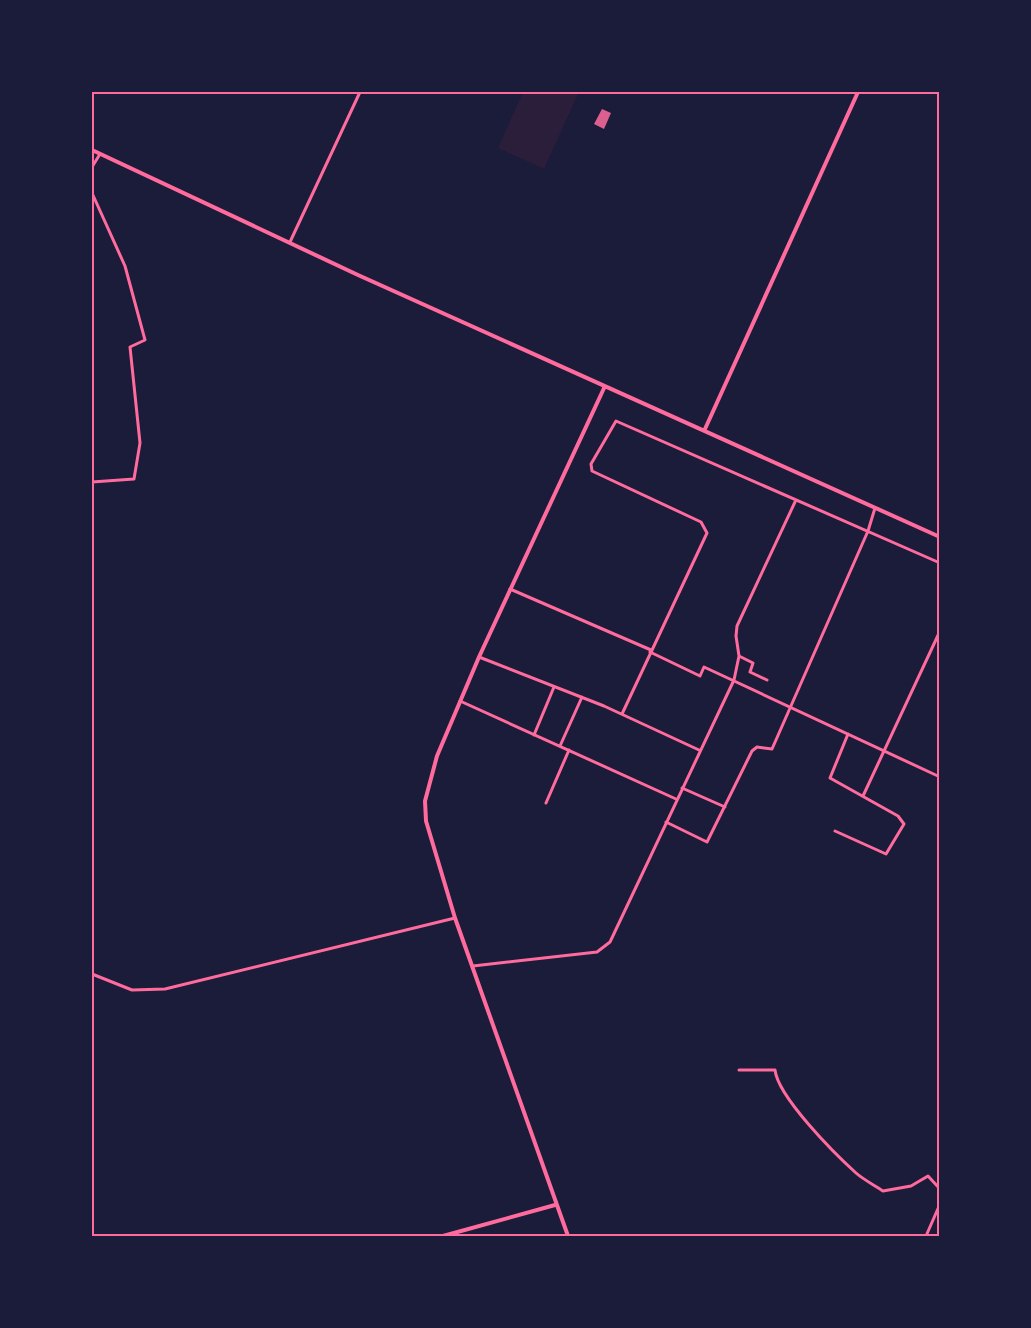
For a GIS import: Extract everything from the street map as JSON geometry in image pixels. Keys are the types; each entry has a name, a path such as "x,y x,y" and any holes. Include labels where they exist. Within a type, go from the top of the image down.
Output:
{"street":[{"path":"290,243 360,92"},
{"path":"705,429 858,92"},
{"path":"92,150 290,243 705,429 939,537"},
{"path":"92,167 100,154"},
{"path":"92,193 125,266 145,340 129,347 140,443 134,479 92,482"},
{"path":"568,1236 555,1205 455,918 431,840 425,801 437,756 459,701 605,386"},
{"path":"622,714 706,529 701,522 592,471 591,464 613,423 622,423 795,502 939,563"},
{"path":"473,966 597,952 606,947 734,680 739,656 737,626 795,502"},
{"path":"666,822 707,842 752,751 757,747 772,749 868,531 874,508"},
{"path":"510,589 651,651 700,676 704,667 734,680 939,777"},
{"path":"863,796 939,632"},
{"path":"739,656 753,663 750,672 767,680"},
{"path":"479,657 582,697 699,750"},
{"path":"534,735 554,687"},
{"path":"560,746 582,697"},
{"path":"459,701 676,799"},
{"path":"835,831 880,853 889,852 904,827 904,820 830,778 848,734"},
{"path":"546,803 568,750"},
{"path":"682,788 724,807"},
{"path":"92,974 132,990 165,989 455,918"},
{"path":"739,1070 775,1070 776,1077 790,1100 827,1143 856,1173 883,1191 911,1186 928,1176 939,1189"},
{"path":"926,1236 939,1204"},
{"path":"443,1236 555,1205"}],"shaded area":[{"path":"523,92 579,92 544,169 498,148"}],"building":[{"path":"602,109 611,113 604,129 594,124"}]}
